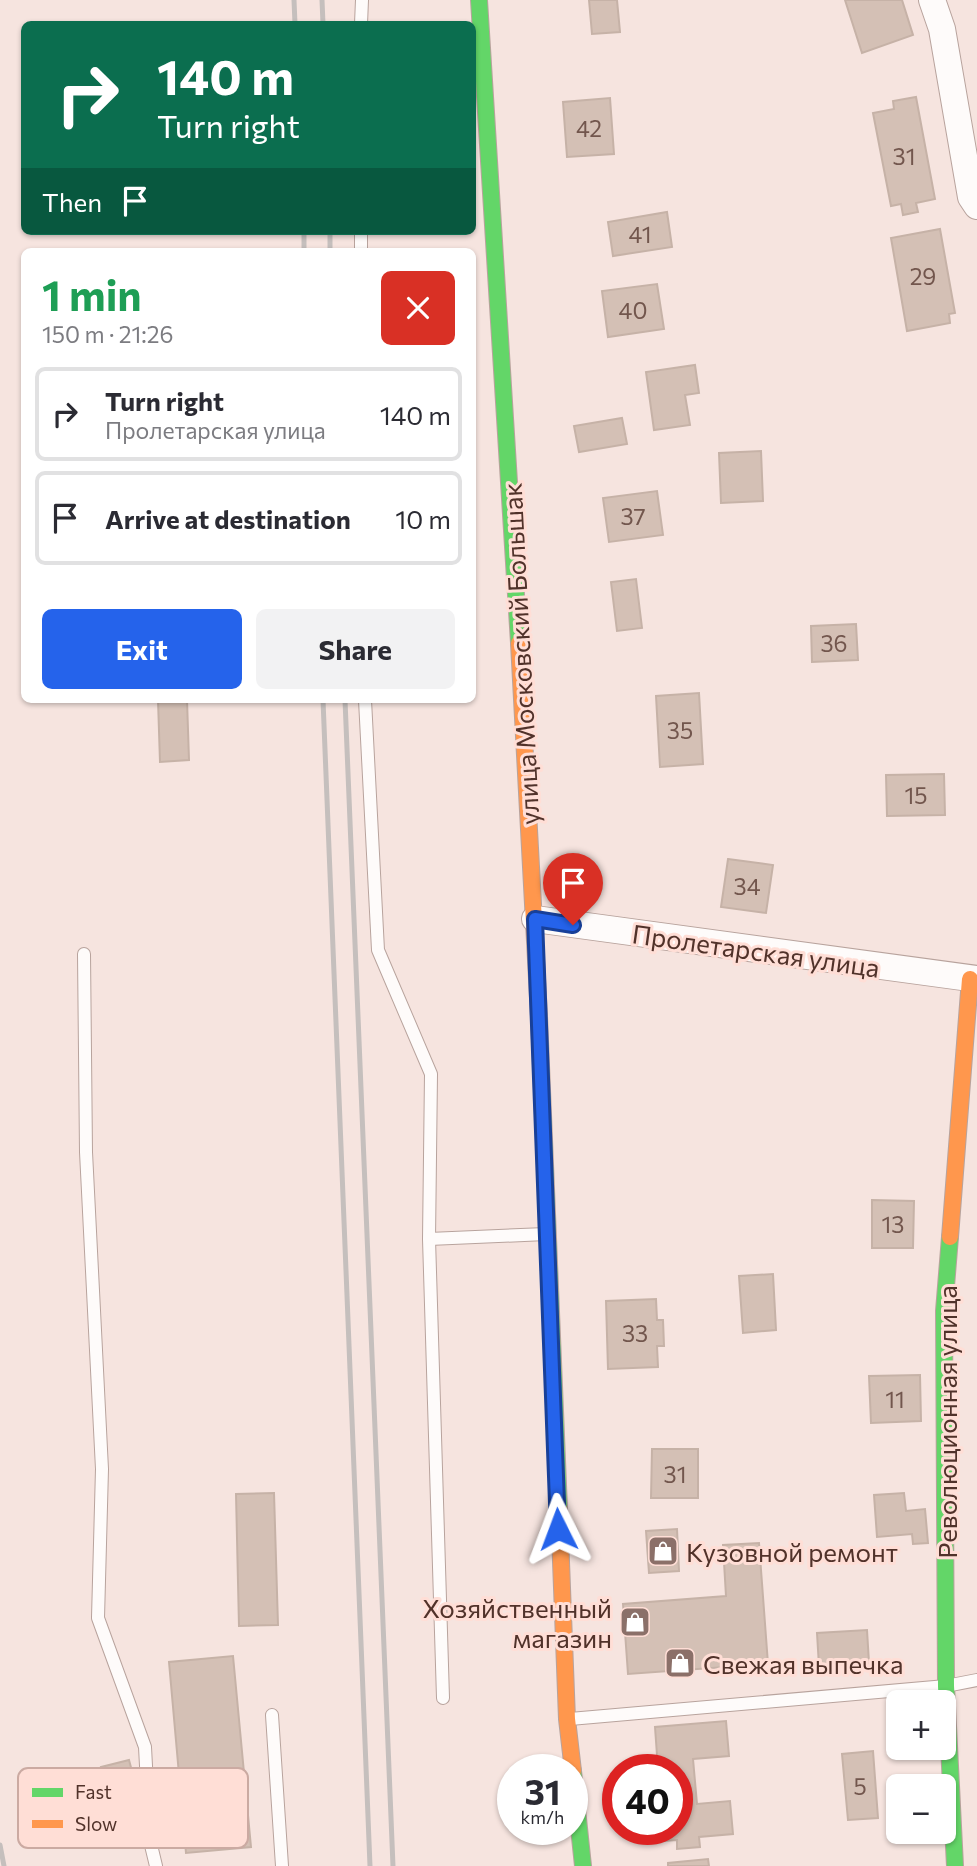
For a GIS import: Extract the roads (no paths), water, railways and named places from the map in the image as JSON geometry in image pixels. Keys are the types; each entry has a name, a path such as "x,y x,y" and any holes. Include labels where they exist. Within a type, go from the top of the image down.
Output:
{"street":[{"name":"улица Московский Большак","path":"479,0 488,107 535,919 567,1719 583,1866"},
{"path":"932,0 942,29 971,197 977,206"},
{"name":"Пролетарская улица","path":"535,919 974,979"},
{"name":"Революционная улица","path":"956,1866 946,1686 944,1311 974,979"}],"lane":[{"path":"361,21 362,0"},
{"path":"365,703 378,950 432,1074 429,1238 443,1698"},
{"path":"84,954 86,1152 102,1469 99,1618 145,1747 146,1768"},
{"path":"429,1238 546,1234"},
{"path":"567,1719 946,1686 977,1680"},
{"path":"272,1715 282,1866"},
{"path":"152,1848 156,1866"}],"railway":[{"path":"294,0 295,21"},
{"path":"322,0 323,21"},
{"path":"304,235 304,248"},
{"path":"330,235 330,248"},
{"path":"323,703 370,1866"},
{"path":"345,703 393,1866"},
{"path":"0,1845 4,1866"}],"place":[{"name":"Кузовной ремонт","path":"663,1551"},
{"name":"Хозяйственный магазин","path":"635,1622"},
{"name":"Свежая выпечка","path":"680,1663"}]}
